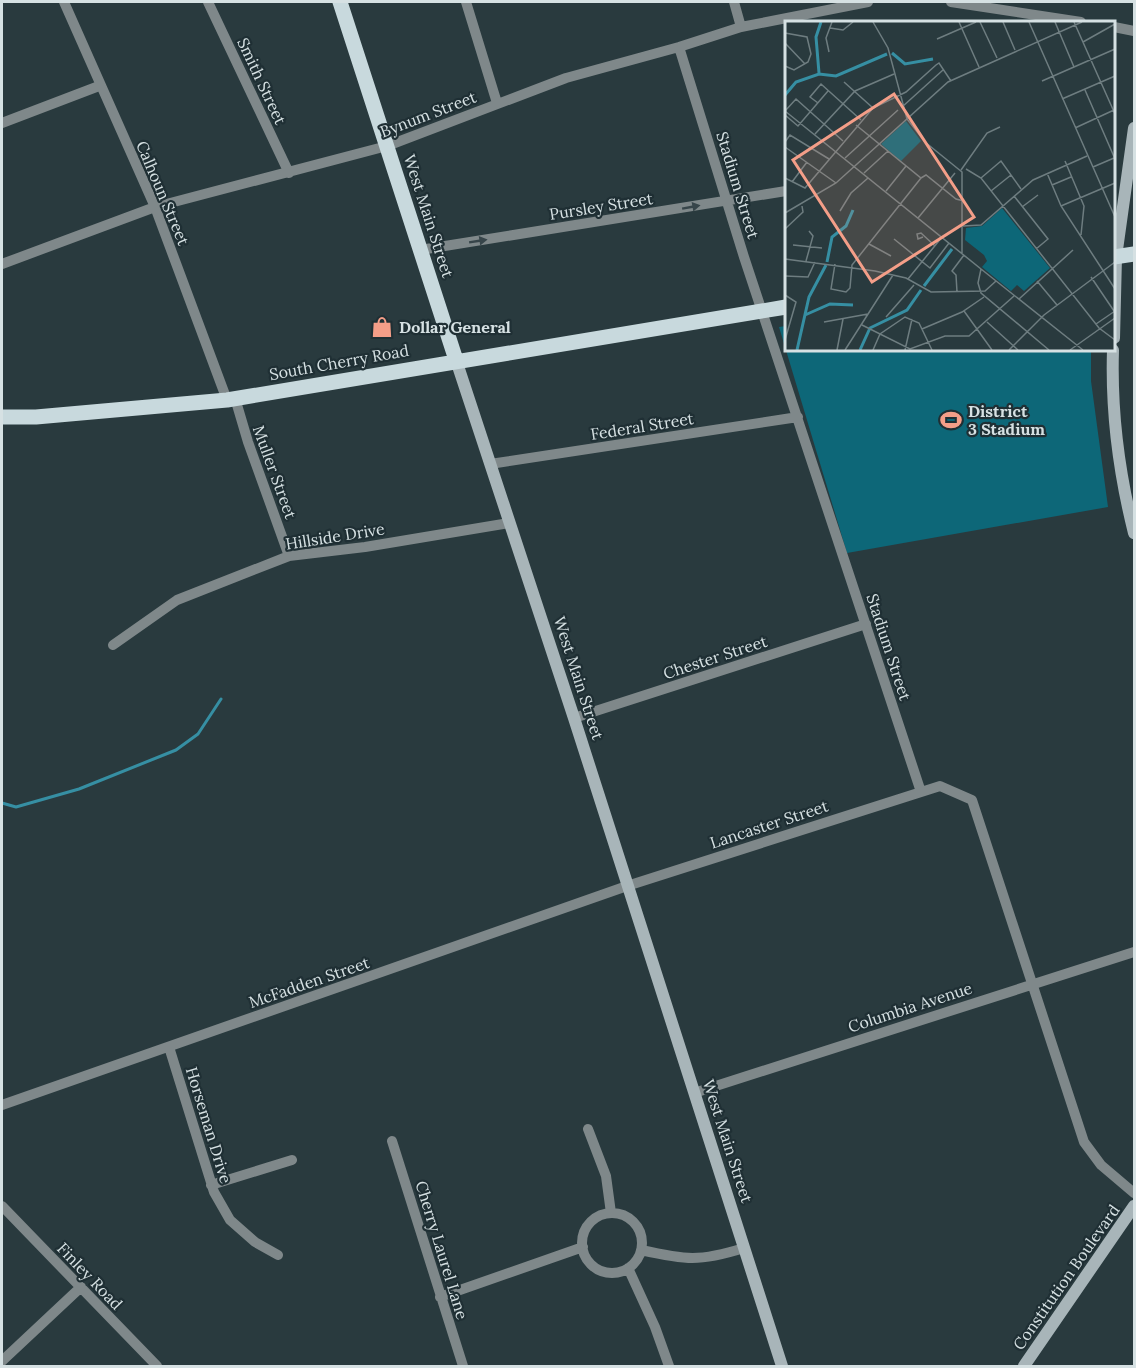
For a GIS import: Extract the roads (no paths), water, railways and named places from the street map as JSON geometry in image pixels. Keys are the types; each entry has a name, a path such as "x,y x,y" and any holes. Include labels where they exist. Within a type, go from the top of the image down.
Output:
{"main road":[{"name":"West Main Street","path":"340,2 574,718 744,1248 779,1366"},
{"path":"1133,135 1115,257 1134,254"},
{"name":"South Cherry Road","path":"2,417 36,417 231,399 785,307"},
{"path":"1113,351 1112,384 1116,432 1134,532"},
{"name":"Constitution Boulevard","path":"1024,1366 1134,1206"}],"street":[{"name":"Calhoun Street","path":"63,2 155,207 231,399"},
{"name":"Smith Street","path":"208,2 290,173"},
{"path":"466,2 497,103"},
{"path":"734,2 741,27"},
{"name":"Bynum Street","path":"2,264 155,207 387,146 450,124 497,103 566,78 679,47 741,27 868,2"},
{"path":"951,2 1074,21"},
{"path":"1115,27 1134,31"},
{"name":"Stadium Street","path":"679,47 921,792"},
{"path":"2,123 99,86"},
{"name":"Pursley Street","path":"420,250 785,191"},
{"name":"Muller Street","path":"231,399 289,556"},
{"name":"Federal Street","path":"490,464 798,417"},
{"name":"Hillside Drive","path":"113,645 185,596 289,556 365,547 509,523"},
{"name":"Chester Street","path":"574,718 866,624"},
{"path":"921,792 940,786 972,800 1084,1142 1101,1165 1134,1193"},
{"name":"Lancaster Street","path":"627,886 921,792"},
{"name":"McFadden Street","path":"2,1105 627,886"},
{"name":"Columbia Avenue","path":"694,1093 1134,952"},
{"name":"Horseman Drive","path":"170,1047 211,1185 230,1220 255,1242 278,1255"},
{"path":"588,1129 606,1176 611,1213"},
{"name":"Cherry Laurel Lane","path":"392,1141 463,1366"},
{"path":"211,1185 292,1161"},
{"name":"Finley Road","path":"2,1206 157,1366"},
{"path":"611,1213 630,1219 638,1227 642,1238 641,1250 636,1261 627,1269 605,1272 586,1258 582,1247 583,1235 588,1225 597,1217 611,1213"},
{"path":"440,1297 582,1247"},
{"path":"641,1250 690,1260 708,1259 744,1248"},
{"path":"627,1269 655,1327 669,1366"},
{"path":"2,1361 81,1287"}],"waterway":[{"path":"2,803 16,807 79,789 176,750 198,734 221,699"}],"place":[{"name":"Dollar General","path":"382,327"},
{"name":"District 3 Stadium","path":"951,420"}]}
